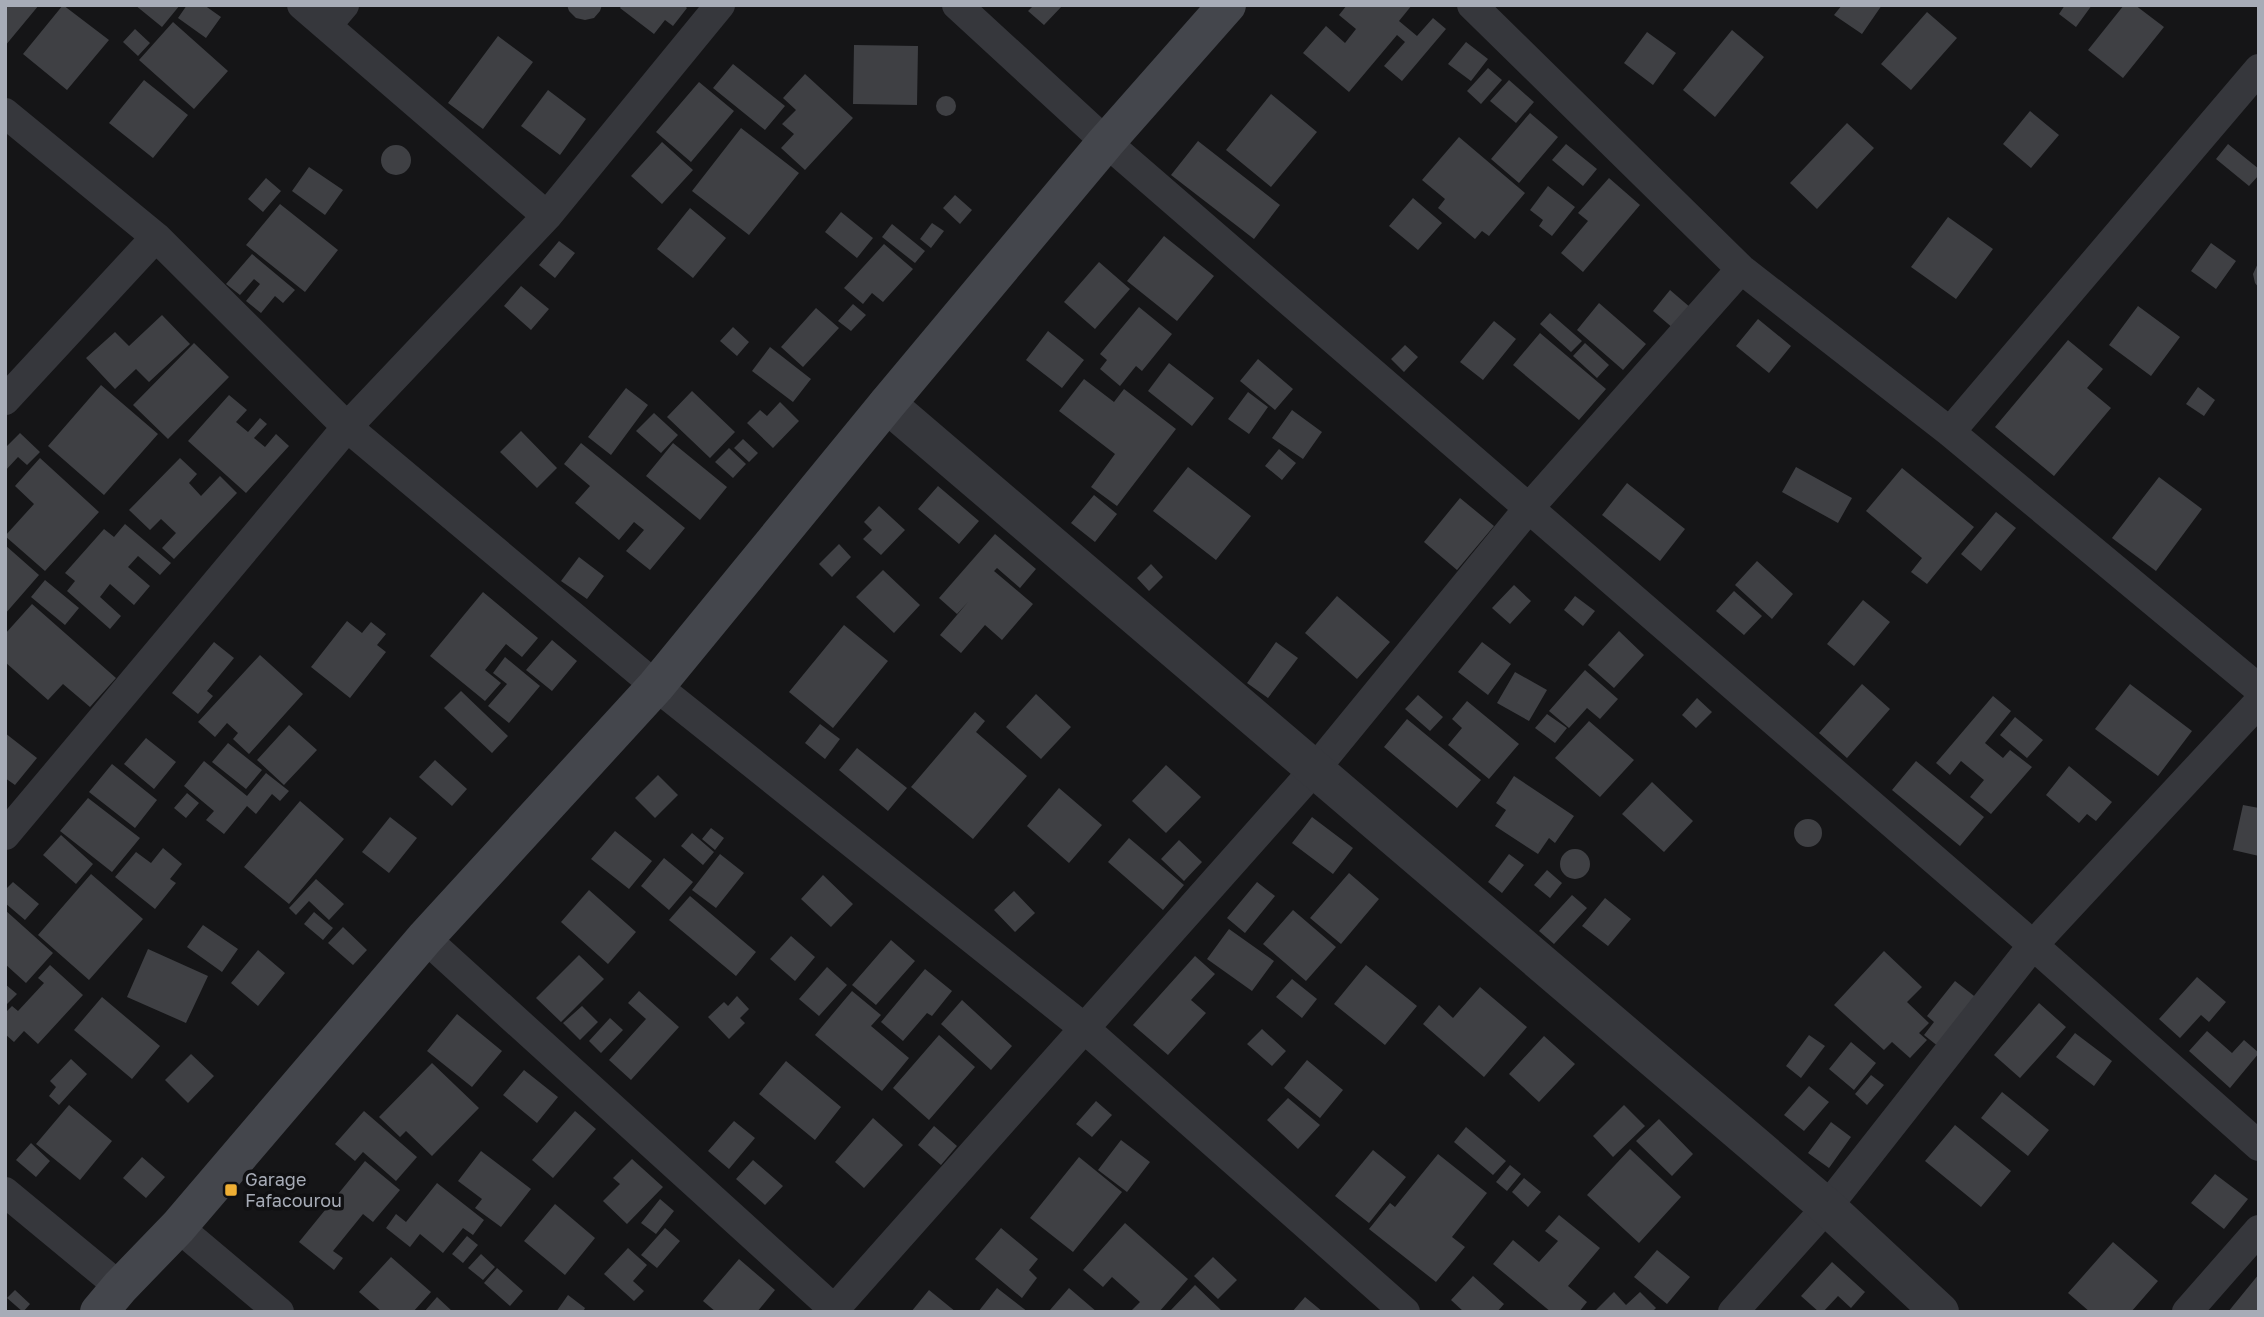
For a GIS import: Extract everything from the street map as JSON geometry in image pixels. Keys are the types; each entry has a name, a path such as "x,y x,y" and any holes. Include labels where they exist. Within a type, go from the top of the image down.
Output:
{"main road":[{"path":"109,1299 178,1227 425,938 656,686 1106,142 1227,5"}],"street":[{"path":"302,5 335,15 547,216"},
{"path":"5,835 347,427 547,216 720,5"},
{"path":"957,5 1106,142 2033,945 2259,1146"},
{"path":"1472,5 1741,269 1950,432 2259,688"},
{"path":"1950,432 2259,69"},
{"path":"5,113 156,237 347,427 656,686 1084,1028 1405,1312"},
{"path":"5,400 156,237"},
{"path":"425,938 834,1311 1315,769 1528,509 1741,269"},
{"path":"887,404 1827,1207 1940,1312"},
{"path":"1733,1312 1827,1207 2033,945 2259,702"},
{"path":"5,1192 109,1299"},
{"path":"178,1227 279,1312"},
{"path":"2187,1312 2259,1230"}],"building":[{"path":"5,5 39,5 5,46"},
{"path":"63,5 109,40 67,90 23,54"},
{"path":"135,5 180,5 162,27"},
{"path":"187,5 204,5 221,17 206,38 178,18"},
{"path":"567,5 602,5 594,18 585,20 576,18"},
{"path":"622,5 684,5 687,8 673,26 665,20 654,34 620,8"},
{"path":"1034,5 1063,5 1044,25 1028,11"},
{"path":"1347,5 1412,5 1399,21 1417,36 1433,18 1446,29 1402,81 1384,66 1405,42 1397,35 1349,92 1303,53 1326,26 1345,43 1356,29 1339,15"},
{"path":"1842,5 1882,5 1862,34 1834,15"},
{"path":"2065,5 2092,5 2076,27 2059,14"},
{"path":"2124,5 2135,5 2164,27 2123,78 2088,50"},
{"path":"1927,12 1957,38 1911,90 1881,64"},
{"path":"173,22 228,71 194,109 139,60"},
{"path":"135,29 150,43 138,56 123,42"},
{"path":"1732,30 1764,57 1715,117 1683,90"},
{"path":"1647,32 1676,53 1653,85 1624,63"},
{"path":"498,36 533,62 483,129 448,103"},
{"path":"1466,42 1488,59 1471,81 1448,64"},
{"path":"854,45 918,46 917,105 853,104"},
{"path":"733,64 785,106 765,130 713,88"},
{"path":"1488,68 1502,80 1481,104 1467,91"},
{"path":"805,74 853,118 805,170 781,148 794,134 782,124 796,110 783,98"},
{"path":"144,80 188,115 153,158 109,123"},
{"path":"1509,80 1534,102 1516,123 1490,101"},
{"path":"699,82 734,111 691,162 656,132"},
{"path":"548,90 586,119 560,155 521,126"},
{"path":"1271,94 1317,132 1271,187 1226,150"},
{"path":"942,96 950,96 956,106 950,116 942,116 936,110 936,102"},
{"path":"2030,111 2059,135 2031,168 2003,144"},
{"path":"1530,113 1558,137 1519,183 1491,159"},
{"path":"1847,123 1874,148 1817,209 1790,183"},
{"path":"741,128 799,173 749,235 692,191"},
{"path":"1459,137 1525,193 1489,236 1482,231 1475,239 1438,208 1445,199 1422,180"},
{"path":"1198,141 1280,205 1254,239 1171,175"},
{"path":"662,142 693,170 662,204 631,176"},
{"path":"1566,144 1597,169 1583,186 1552,160"},
{"path":"2228,144 2259,169 2259,175 2249,186 2216,159"},
{"path":"396,145 407,149 411,160 407,171 396,175 385,171 381,160 385,149"},
{"path":"309,167 343,190 325,215 292,191"},
{"path":"266,178 281,191 263,212 248,199"},
{"path":"1609,178 1640,205 1583,272 1561,253 1588,221 1578,213"},
{"path":"1548,186 1575,207 1552,236 1539,226 1543,220 1530,210"},
{"path":"955,195 972,210 960,224 943,208"},
{"path":"1413,198 1442,223 1418,250 1389,226"},
{"path":"280,204 338,250 305,292 246,245"},
{"path":"690,208 726,238 693,278 657,249"},
{"path":"841,212 873,238 857,258 825,232"},
{"path":"1948,217 1993,249 1956,299 1911,267"},
{"path":"932,223 944,231 931,248 920,239"},
{"path":"892,224 925,251 915,263 882,237"},
{"path":"1164,236 1214,276 1177,321 1127,281"},
{"path":"559,241 575,253 555,278 539,265"},
{"path":"2211,243 2236,261 2216,289 2191,271"},
{"path":"884,244 913,269 883,302 872,293 863,304 844,288"},
{"path":"252,254 295,290 283,303 275,296 261,313 246,301 260,284 254,279 240,295 226,284"},
{"path":"2259,261 2259,288 2253,274"},
{"path":"1099,262 1130,289 1095,329 1064,302"},
{"path":"521,286 549,309 531,330 504,306"},
{"path":"1670,290 1691,308 1674,329 1653,311"},
{"path":"1599,303 1646,344 1623,370 1577,330"},
{"path":"853,304 866,315 851,331 838,321"},
{"path":"2138,306 2180,337 2151,376 2109,345"},
{"path":"1139,307 1172,334 1142,371 1136,366 1120,386 1100,369 1107,360 1100,354"},
{"path":"816,308 839,328 803,367 781,347"},
{"path":"1550,313 1582,341 1571,352 1540,324"},
{"path":"162,315 190,344 149,382 136,369 115,389 86,358 115,332 129,346"},
{"path":"1758,319 1791,346 1769,373 1736,346"},
{"path":"1494,321 1516,339 1483,380 1460,362"},
{"path":"733,327 749,342 737,356 720,341"},
{"path":"1048,331 1084,360 1062,388 1026,360"},
{"path":"1540,333 1606,389 1579,420 1513,365"},
{"path":"2068,340 2103,369 2087,388 2111,408 2054,476 1995,427"},
{"path":"194,343 229,377 168,439 133,405"},
{"path":"1585,343 1609,365 1597,378 1573,356"},
{"path":"1405,345 1418,357 1404,372 1391,359"},
{"path":"770,347 811,379 793,402 752,371"},
{"path":"1258,359 1293,389 1275,410 1240,381"},
{"path":"1169,363 1214,398 1192,426 1148,391"},
{"path":"1084,379 1114,402 1124,389 1176,429 1117,506 1091,487 1115,454 1059,411"},
{"path":"101,385 158,434 104,495 48,446"},
{"path":"2198,387 2215,400 2204,416 2186,404"},
{"path":"626,388 648,405 611,455 588,437"},
{"path":"692,391 735,432 710,458 667,417"},
{"path":"1248,392 1268,407 1249,434 1228,419"},
{"path":"229,395 247,410 236,422 248,432 260,418 267,424 254,438 265,447 276,434 289,446 246,493 188,441"},
{"path":"780,402 799,421 773,448 747,423 760,410 767,416"},
{"path":"1292,410 1322,432 1303,459 1272,438"},
{"path":"654,413 678,435 661,453 636,431"},
{"path":"521,431 557,468 537,488 500,452"},
{"path":"20,433 40,452 27,465 18,457 5,471 5,448"},
{"path":"743,439 758,453 749,462 734,448"},
{"path":"581,443 685,528 650,570 626,551 644,530 634,522 619,540 575,503 590,486 564,464"},
{"path":"673,443 727,487 700,520 646,476"},
{"path":"729,448 746,464 733,478 715,462"},
{"path":"1279,449 1296,463 1282,480 1265,466"},
{"path":"40,458 99,512 45,571 5,536 34,504 15,486"},
{"path":"180,458 197,474 189,483 201,496 220,476 237,493 174,559 162,548 176,533 161,519 150,530 129,510"},
{"path":"1188,467 1251,516 1216,560 1153,511"},
{"path":"1796,467 1852,498 1838,523 1782,492"},
{"path":"1902,468 1974,527 1927,584 1911,572 1922,558 1866,511"},
{"path":"2159,477 2202,509 2156,571 2112,538"},
{"path":"1627,483 1685,529 1660,561 1602,515"},
{"path":"938,486 979,521 959,544 918,509"},
{"path":"1094,495 1117,514 1095,542 1071,523"},
{"path":"1460,498 1494,526 1457,570 1424,542"},
{"path":"879,506 905,530 881,555 863,539 872,530 864,522"},
{"path":"1996,512 2016,528 1981,571 1961,554"},
{"path":"125,524 171,563 160,575 138,556 128,567 150,586 134,605 110,584 100,597 121,616 110,629 67,591 75,581 65,573 104,529 114,537"},
{"path":"995,534 1036,569 1020,588 997,568 994,571 1033,604 1002,640 985,625 961,653 940,635 968,602 957,614 939,598"},
{"path":"839,544 851,557 832,577 819,564"},
{"path":"5,545 39,575 5,614"},
{"path":"579,557 604,576 587,599 561,581"},
{"path":"1757,561 1793,594 1772,619 1735,585"},
{"path":"1151,564 1163,577 1149,591 1137,578"},
{"path":"883,570 920,605 894,633 856,597"},
{"path":"45,580 79,608 65,625 31,597"},
{"path":"1514,585 1531,601 1510,624 1492,608"},
{"path":"1734,591 1762,616 1744,635 1716,611"},
{"path":"483,592 538,638 522,657 506,644 485,670 501,683 485,701 430,656"},
{"path":"1337,596 1390,642 1357,679 1305,633"},
{"path":"1575,596 1595,611 1583,626 1564,610"},
{"path":"1863,600 1890,622 1854,666 1827,644"},
{"path":"32,604 116,678 90,707 63,684 48,700 5,662 5,634"},
{"path":"347,621 362,633 371,622 386,634 377,645 386,652 350,698 311,667"},
{"path":"844,625 888,661 833,728 789,692"},
{"path":"1619,631 1644,655 1614,688 1588,665"},
{"path":"552,640 577,661 552,691 526,670"},
{"path":"214,642 234,658 207,691 213,696 198,714 172,693"},
{"path":"1276,642 1298,658 1268,698 1247,683"},
{"path":"1482,642 1511,664 1488,695 1458,672"},
{"path":"260,655 303,694 249,754 233,739 238,733 227,723 215,737 198,722"},
{"path":"505,657 540,686 509,723 488,706 507,684 493,673"},
{"path":"1585,670 1618,699 1600,719 1587,708 1569,728 1549,711"},
{"path":"1515,672 1547,690 1529,721 1497,703"},
{"path":"1862,684 1890,709 1847,758 1819,733"},
{"path":"2130,684 2192,731 2158,776 2095,729"},
{"path":"461,691 508,736 492,753 444,708"},
{"path":"1036,694 1071,727 1041,759 1006,727"},
{"path":"1418,695 1443,717 1430,731 1405,709"},
{"path":"1993,696 2011,711 1985,743 2003,758 2010,750 2032,767 1991,814 1970,797 1984,780 1961,761 1950,775 1936,763"},
{"path":"1697,698 1712,712 1696,728 1682,715"},
{"path":"1467,701 1519,744 1489,779 1448,745 1462,728 1452,719"},
{"path":"975,712 985,721 976,732 1027,776 973,839 911,787"},
{"path":"1547,714 1567,728 1555,743 1535,728"},
{"path":"2015,717 2043,740 2027,758 2000,735"},
{"path":"1407,719 1481,780 1457,808 1384,747"},
{"path":"1589,721 1634,760 1600,797 1555,758"},
{"path":"820,724 840,739 825,759 805,743"},
{"path":"289,725 317,750 284,785 257,760"},
{"path":"5,733 37,758 15,785 5,778"},
{"path":"146,738 176,762 154,789 124,764"},
{"path":"228,743 262,770 246,789 212,762"},
{"path":"857,748 907,788 888,811 839,770"},
{"path":"435,760 467,789 452,806 419,777"},
{"path":"204,761 247,796 266,773 289,791 280,801 272,794 256,814 247,806 224,834 206,820 214,811 184,786"},
{"path":"1916,761 1984,817 1960,846 1892,790"},
{"path":"112,764 157,800 135,828 89,792"},
{"path":"1166,765 1201,797 1166,833 1132,801"},
{"path":"2069,766 2112,802 2096,821 2087,814 2079,823 2046,795"},
{"path":"658,775 678,795 655,818 635,798"},
{"path":"1514,776 1574,816 1555,843 1549,838 1538,854 1495,826 1506,810 1496,803"},
{"path":"1652,782 1693,821 1664,852 1622,814"},
{"path":"1059,788 1102,825 1069,863 1027,826"},
{"path":"187,793 199,803 186,818 174,808"},
{"path":"88,798 140,838 112,872 60,831"},
{"path":"300,801 344,839 289,904 244,867"},
{"path":"2243,805 2259,808 2259,856 2233,850"},
{"path":"390,817 417,838 389,873 362,852"},
{"path":"1312,817 1353,848 1333,874 1292,843"},
{"path":"1808,819 1818,823 1822,833 1818,843 1808,847 1798,843 1794,833 1798,823"},
{"path":"711,828 724,838 715,850 702,839"},
{"path":"615,831 652,861 629,889 591,859"},
{"path":"692,833 714,852 703,865 681,846"},
{"path":"61,835 93,864 76,884 43,855"},
{"path":"1129,838 1184,885 1163,910 1108,862"},
{"path":"1179,840 1202,862 1184,881 1161,859"},
{"path":"163,848 182,864 170,879 176,883 155,909 115,877 136,852 151,863"},
{"path":"1575,849 1581,850 1589,858 1589,870 1581,878 1575,879 1569,878 1561,870 1560,864 1561,858 1569,850"},
{"path":"720,854 744,873 716,908 692,890"},
{"path":"1509,854 1524,865 1502,893 1488,882"},
{"path":"664,858 693,882 669,910 641,886"},
{"path":"1547,870 1562,883 1550,898 1534,885"},
{"path":"1349,873 1379,899 1341,944 1310,918"},
{"path":"91,874 143,919 89,980 38,935"},
{"path":"823,875 853,904 831,927 801,899"},
{"path":"316,879 344,904 329,920 309,901 296,915 289,908"},
{"path":"13,882 39,904 25,920 5,903 5,890"},
{"path":"1257,882 1275,896 1245,933 1227,918"},
{"path":"589,890 636,932 608,964 561,922"},
{"path":"1014,891 1035,913 1015,932 994,910"},
{"path":"1572,895 1587,908 1554,944 1539,931"},
{"path":"690,896 756,952 736,976 669,920"},
{"path":"1605,898 1631,919 1608,946 1582,926"},
{"path":"5,910 53,953 26,983 5,964"},
{"path":"1293,910 1336,947 1306,981 1263,944"},
{"path":"314,912 333,928 323,940 304,924"},
{"path":"203,925 238,949 222,972 187,947"},
{"path":"343,927 367,950 353,965 328,943"},
{"path":"1229,929 1274,961 1252,991 1207,959"},
{"path":"791,936 815,957 795,981 770,959"},
{"path":"891,940 915,961 876,1005 852,985"},
{"path":"148,949 208,976 186,1023 127,997"},
{"path":"258,950 285,973 258,1006 231,983"},
{"path":"1884,951 1922,987 1907,1002 1929,1023 1919,1033 1927,1040 1910,1058 1892,1042 1884,1050 1834,1005"},
{"path":"579,955 604,979 561,1022 536,998"},
{"path":"1195,956 1215,974 1191,1000 1206,1013 1168,1055 1133,1025"},
{"path":"50,965 83,995 38,1044 24,1031 14,1042 5,1034 5,1013 12,1006 18,1011 44,983 38,978"},
{"path":"1366,965 1417,1006 1385,1045 1334,1004"},
{"path":"827,967 847,985 819,1016 799,999"},
{"path":"925,969 952,991 932,1016 927,1013 903,1041 881,1022"},
{"path":"2197,977 2226,1002 2209,1022 2201,1015 2180,1038 2159,1019"},
{"path":"1292,979 1317,999 1302,1018 1276,997"},
{"path":"1955,981 1978,999 1939,1047 1924,1035 1934,1022 1927,1016"},
{"path":"5,984 17,994 5,1006"},
{"path":"1480,987 1527,1027 1484,1077 1423,1024 1439,1005 1453,1018"},
{"path":"639,991 679,1027 631,1080 609,1060 646,1019 628,1003"},
{"path":"852,991 881,1015 871,1026 909,1058 882,1091 815,1035"},
{"path":"737,996 749,1009 740,1018 745,1023 729,1039 708,1017 724,1002 728,1006"},
{"path":"102,997 160,1046 132,1079 74,1030"},
{"path":"962,1000 1012,1046 991,1070 941,1024"},
{"path":"2039,1003 2066,1027 2020,1078 1994,1055"},
{"path":"582,1006 598,1022 580,1040 563,1023"},
{"path":"457,1014 502,1051 472,1087 427,1051"},
{"path":"610,1018 623,1030 601,1053 589,1041"},
{"path":"1262,1029 1286,1051 1272,1066 1247,1044"},
{"path":"2207,1031 2232,1053 2244,1040 2259,1053 2230,1088 2189,1051"},
{"path":"2075,1033 2112,1061 2094,1086 2056,1057"},
{"path":"939,1035 975,1067 929,1120 893,1088"},
{"path":"1809,1035 1825,1046 1801,1078 1786,1066"},
{"path":"1544,1036 1575,1064 1539,1102 1509,1074"},
{"path":"1851,1042 1876,1063 1854,1090 1829,1069"},
{"path":"191,1054 214,1076 188,1103 165,1080"},
{"path":"71,1059 87,1074 59,1105 49,1096 56,1087 50,1081"},
{"path":"1307,1060 1343,1090 1320,1118 1284,1088"},
{"path":"786,1061 841,1107 815,1140 759,1094"},
{"path":"432,1063 479,1108 432,1156 406,1131 400,1137 379,1117"},
{"path":"524,1070 558,1097 537,1123 503,1095"},
{"path":"1871,1075 1884,1085 1867,1105 1855,1094"},
{"path":"1809,1086 1829,1102 1804,1131 1784,1115"},
{"path":"2002,1092 2049,1130 2028,1156 1981,1118"},
{"path":"1288,1098 1320,1125 1298,1149 1267,1120"},
{"path":"1096,1101 1112,1115 1092,1137 1076,1124"},
{"path":"69,1105 112,1141 80,1180 36,1144"},
{"path":"1624,1105 1645,1126 1613,1157 1593,1136"},
{"path":"364,1111 417,1157 396,1181 363,1152 355,1161 335,1144"},
{"path":"575,1111 596,1129 553,1178 532,1160"},
{"path":"873,1118 903,1145 864,1188 835,1162"},
{"path":"1659,1119 1693,1154 1672,1176 1636,1141"},
{"path":"734,1121 755,1138 729,1169 708,1151"},
{"path":"1831,1122 1851,1137 1829,1168 1808,1153"},
{"path":"1955,1125 2011,1171 1981,1207 1925,1161"},
{"path":"934,1126 957,1146 941,1165 918,1145"},
{"path":"1466,1127 1506,1161 1493,1175 1454,1142"},
{"path":"1121,1140 1150,1162 1127,1192 1098,1170"},
{"path":"31,1143 50,1161 36,1177 16,1160"},
{"path":"1630,1149 1681,1197 1639,1243 1587,1195"},
{"path":"1373,1150 1406,1177 1369,1223 1335,1196"},
{"path":"481,1151 531,1189 501,1227 475,1208 482,1199 458,1181"},
{"path":"1438,1154 1487,1193 1452,1237 1465,1247 1436,1282 1369,1229 1390,1203 1395,1207"},
{"path":"142,1157 165,1177 146,1198 123,1178"},
{"path":"1079,1157 1122,1192 1073,1252 1030,1218"},
{"path":"632,1159 663,1187 627,1224 603,1201 620,1184 613,1178"},
{"path":"753,1160 783,1186 765,1205 736,1179"},
{"path":"365,1161 400,1190 373,1222 363,1214 333,1251 343,1258 334,1270 299,1242"},
{"path":"1510,1165 1521,1174 1507,1191 1496,1182"},
{"path":"2215,1174 2248,1199 2224,1229 2191,1203"},
{"path":"1524,1178 1541,1192 1528,1207 1512,1192"},
{"path":"437,1183 484,1220 473,1235 463,1228 443,1253 420,1234 410,1247 386,1228 396,1214 406,1222"},
{"path":"660,1199 674,1211 656,1234 641,1223"},
{"path":"555,1204 595,1238 565,1275 524,1241"},
{"path":"1559,1215 1600,1248 1568,1286 1587,1302 1579,1312 1551,1312 1493,1264 1513,1240 1539,1262 1558,1241 1545,1231"},
{"path":"1125,1223 1188,1279 1159,1312 1134,1312 1132,1310 1140,1302 1112,1277 1103,1287 1083,1270"},
{"path":"665,1228 680,1241 657,1268 641,1255"},
{"path":"1001,1228 1038,1259 1029,1270 1037,1278 1022,1298 975,1259"},
{"path":"467,1236 478,1245 463,1263 452,1254"},
{"path":"2113,1242 2158,1281 2131,1312 2090,1312 2068,1293"},
{"path":"628,1248 647,1265 633,1281 644,1291 634,1301 604,1274"},
{"path":"1657,1250 1690,1277 1667,1304 1634,1277"},
{"path":"481,1254 495,1267 483,1280 468,1268"},
{"path":"391,1257 431,1292 413,1312 382,1312 359,1292"},
{"path":"1213,1257 1237,1280 1218,1299 1194,1276"},
{"path":"739,1259 775,1290 757,1312 716,1312 703,1301"},
{"path":"1832,1262 1865,1292 1851,1308 1838,1296 1823,1312 1819,1312 1801,1296"},
{"path":"497,1268 523,1291 510,1306 484,1283"},
{"path":"2259,1274 2259,1312 2228,1312"},
{"path":"1473,1276 1504,1304 1497,1312 1464,1312 1451,1300"},
{"path":"1195,1285 1223,1312 1169,1312"},
{"path":"997,1288 1028,1312 978,1312"},
{"path":"1069,1288 1097,1312 1050,1310"},
{"path":"15,1290 30,1304 23,1312 7,1298"},
{"path":"929,1290 956,1312 911,1312"},
{"path":"1614,1292 1626,1305 1640,1292 1656,1308 1652,1312 1594,1312"},
{"path":"568,1295 585,1308 583,1312 556,1312"},
{"path":"437,1297 453,1312 424,1312"},
{"path":"1305,1297 1323,1312 1292,1312"}],"place":[{"name":"Garage Fafacourou","path":"231,1190"}]}
